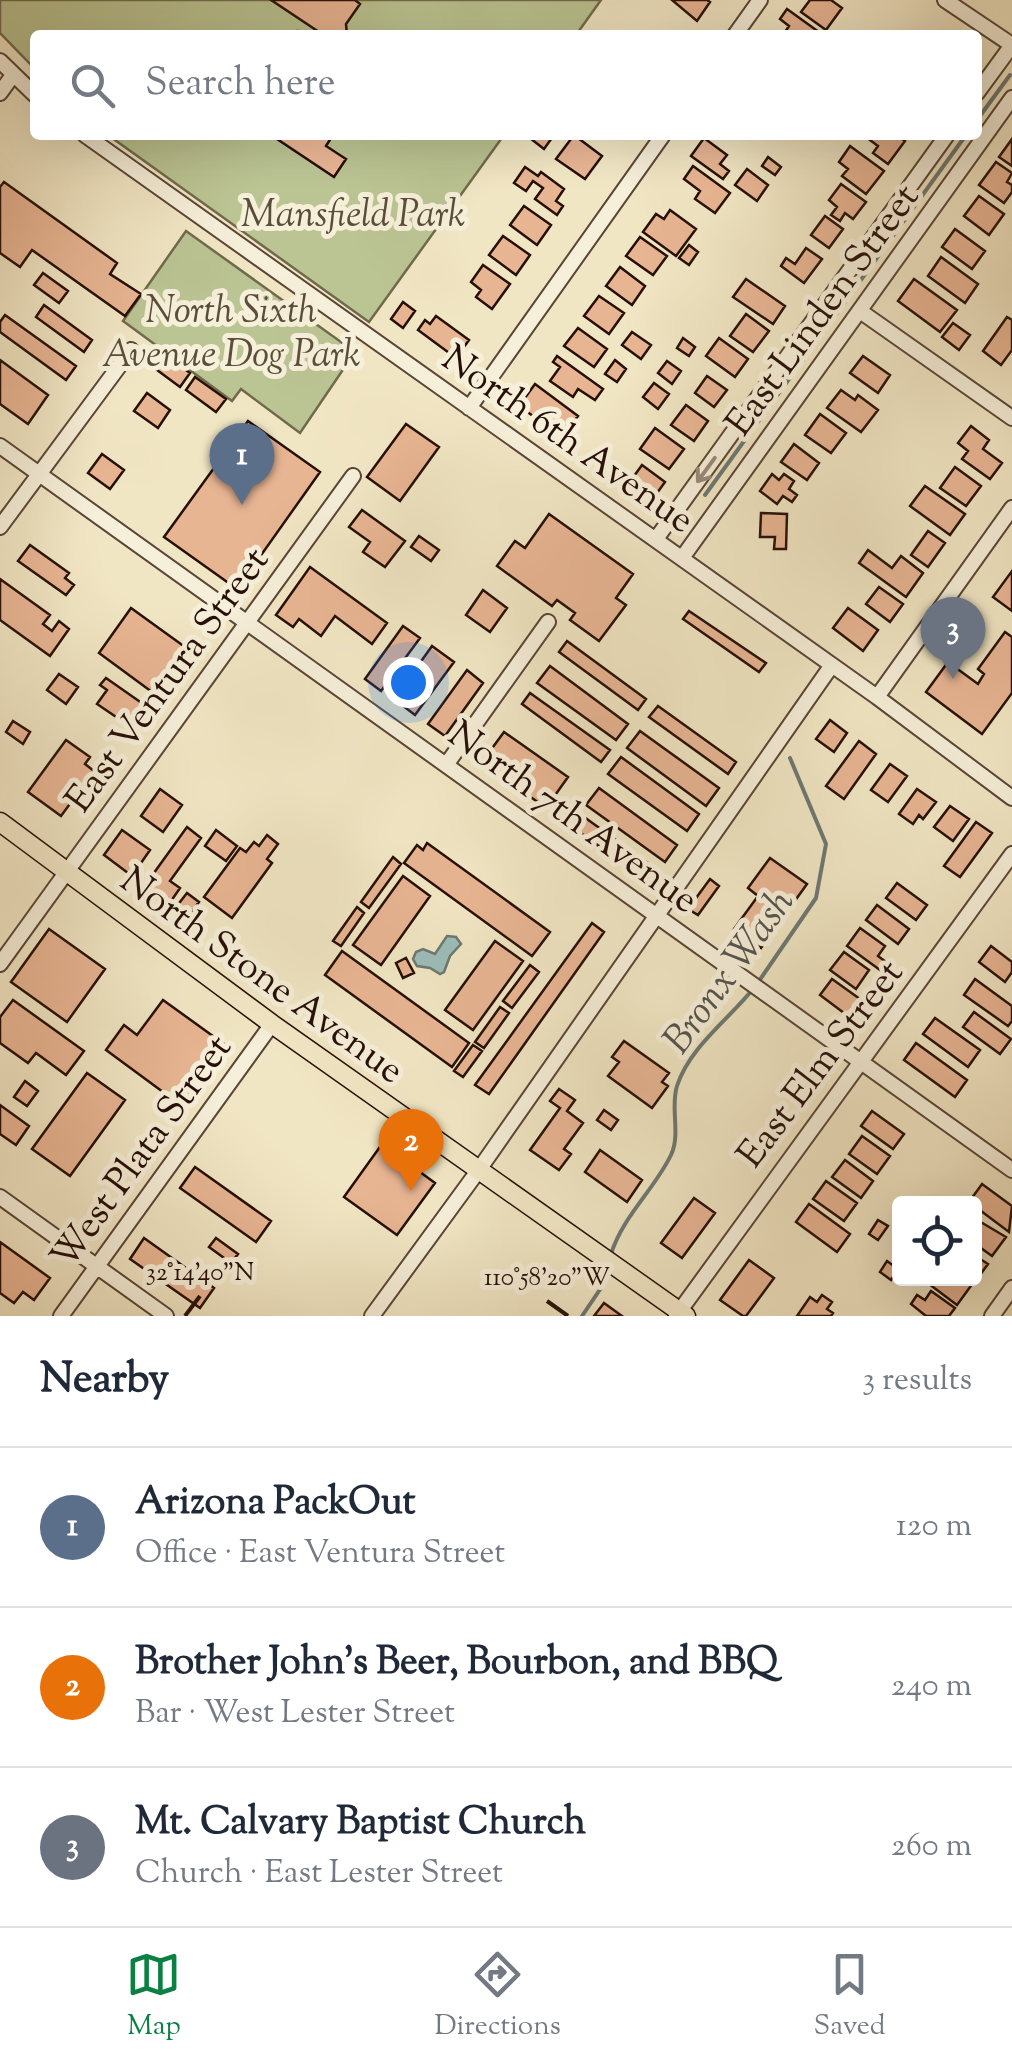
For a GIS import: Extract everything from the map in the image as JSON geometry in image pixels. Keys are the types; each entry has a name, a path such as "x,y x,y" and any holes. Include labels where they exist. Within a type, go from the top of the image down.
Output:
{"main road":[{"name":"North Stone Avenue","path":"0,822 272,1024 680,1315"}],"street":[{"path":"739,30 760,0"},
{"path":"945,0 1012,45 982,87"},
{"path":"0,60 30,90"},
{"path":"0,93 13,75"},
{"name":"East Linden Street","path":"682,558 1012,98"},
{"name":"North 6th Avenue","path":"92,140 877,696 1012,798"},
{"path":"469,408 659,140"},
{"name":"East Linden Street","path":"656,539 943,140"},
{"path":"860,311 1012,418"},
{"path":"0,527 132,350"},
{"name":"North 7th Avenue","path":"0,446 1012,1170"},
{"name":"East Ventura Street","path":"0,964 352,476"},
{"path":"877,696 1012,508"},
{"path":"446,765 548,622"},
{"path":"372,1316 832,665"},
{"name":"East Elm Street","path":"680,1315 1012,854"},
{"name":"West Plata Street","path":"61,1316 272,1024"},
{"path":"0,1198 166,1316"},
{"path":"992,1316 1012,1288"}],"green space":[{"path":"0,0 601,0 580,30 30,30 30,64 0,33"},
{"name":"Mansfield Park","path":"115,140 500,140 369,322"},
{"name":"North Sixth Avenue Dog Park","path":"186,231 355,352 300,433 241,389 232,401 123,321"}],"water":[{"path":"447,936 456,937 461,944 450,956 444,972 417,966 413,959 416,952 423,949 435,954"}],"building":[{"path":"271,0 355,0 360,4 346,24 347,30 316,30"},
{"path":"672,0 707,0 710,2 697,21"},
{"path":"810,0 831,0 842,8 826,30 801,12"},
{"path":"787,9 816,30 786,30 789,26 780,19"},
{"path":"1012,139 1012,166 999,157"},
{"path":"278,140 330,140 326,146 346,159 334,177"},
{"path":"532,140 550,140 544,149"},
{"path":"570,140 581,140 602,156 585,179 556,159"},
{"path":"707,140 727,155 720,164 729,171 723,179 691,156"},
{"path":"870,140 905,141 888,164 873,153 878,146"},
{"path":"850,146 884,171 866,194 842,176 848,169 839,162"},
{"path":"768,157 781,167 775,175 762,166"},
{"path":"996,162 1012,173 1007,182 1012,185 1012,192 1004,203 979,185"},
{"path":"693,166 730,193 715,213 695,199 700,191 684,179"},
{"path":"525,167 538,176 541,172 564,189 556,201 563,206 557,215 535,199 543,188 533,181 526,191 514,183"},
{"path":"747,169 768,185 757,201 735,185"},
{"path":"4,182 117,263 110,274 141,294 125,316 32,250 20,267 0,253 0,187"},
{"path":"841,184 866,202 853,219 845,213 840,221 831,215 837,207 829,200"},
{"path":"979,196 1004,214 989,235 964,216"},
{"path":"524,206 551,225 537,245 510,225"},
{"path":"670,210 696,229 676,256 643,232 656,214 664,219"},
{"path":"825,216 843,229 829,248 811,235"},
{"path":"955,229 985,251 972,269 942,247"},
{"path":"503,236 530,255 516,275 489,255"},
{"path":"640,237 667,256 653,275 626,256"},
{"path":"689,245 698,252 689,265 679,258"},
{"path":"806,248 822,259 804,283 781,266 786,258 795,264"},
{"path":"941,257 978,284 965,303 928,276"},
{"path":"483,265 510,284 492,309 476,297 481,290 471,282"},
{"path":"620,267 645,286 632,305 606,286"},
{"path":"43,273 68,291 59,303 34,285"},
{"path":"746,279 785,306 773,324 733,297"},
{"path":"914,279 957,310 940,332 898,301"},
{"path":"599,296 624,313 609,334 584,316"},
{"path":"403,302 415,311 403,328 391,319"},
{"path":"44,305 92,340 84,352 36,317"},
{"path":"746,314 769,331 753,352 730,336"},
{"path":"5,315 76,366 66,380 0,332"},
{"path":"436,316 469,340 456,358 418,330 425,320 430,324"},
{"path":"1007,317 1012,320 1012,350 1001,365 983,351"},
{"path":"953,323 970,335 959,350 942,337"},
{"path":"578,328 607,349 594,367 564,346"},
{"path":"632,332 651,345 641,359 622,345"},
{"path":"683,338 695,347 689,356 677,348"},
{"path":"719,338 748,359 735,377 706,356"},
{"path":"167,356 190,373 180,387 157,370"},
{"path":"557,356 603,389 595,400 578,389 573,397 550,381 560,367 553,362"},
{"path":"863,356 890,375 878,393 850,373"},
{"path":"0,360 48,395 28,424 0,404"},
{"path":"615,360 626,369 617,382 605,374"},
{"path":"667,361 681,371 672,384 658,373"},
{"path":"707,376 727,390 714,407 695,393"},
{"path":"195,377 226,399 216,412 186,390"},
{"path":"654,383 669,394 658,409 643,397"},
{"path":"535,384 578,416 568,429 560,423 554,431 519,406"},
{"path":"841,390 855,400 858,395 878,410 861,432 827,408"},
{"path":"147,393 170,410 158,428 134,411"},
{"path":"686,405 708,421 694,441 671,425"},
{"path":"820,414 846,433 831,453 805,435"},
{"path":"248,421 320,472 237,589 164,537"},
{"path":"406,424 439,447 400,501 367,477"},
{"path":"971,426 989,440 983,449 1002,463 990,479 962,459 968,451 958,443"},
{"path":"655,428 684,449 669,469 640,449"},
{"path":"794,444 819,463 807,480 781,462"},
{"path":"102,454 124,470 110,489 88,473"},
{"path":"642,465 665,482 652,500 629,483"},
{"path":"955,467 981,486 966,506 940,488"},
{"path":"772,474 779,480 784,474 794,481 789,489 797,495 792,502 783,496 777,504 760,491"},
{"path":"925,486 965,514 950,535 910,506"},
{"path":"362,510 405,541 385,567 363,552 370,542 349,527"},
{"path":"761,513 787,514 786,549 774,549 775,537 760,537"},
{"path":"549,514 633,574 616,598 626,605 599,641 570,620 575,613 557,600 552,606 497,566 515,541 525,548"},
{"path":"928,531 945,543 928,567 911,555"},
{"path":"419,536 439,550 431,561 411,547"},
{"path":"30,545 69,573 65,578 74,585 66,595 18,561"},
{"path":"868,550 892,568 901,556 923,573 906,597 859,563"},
{"path":"310,567 387,623 372,644 335,616 321,636 299,619 293,627 276,615"},
{"path":"1012,571 1012,611 993,597"},
{"path":"0,579 50,615 43,624 52,631 59,621 69,629 50,656 0,620"},
{"path":"879,587 903,604 890,622 866,604"},
{"path":"483,590 507,608 490,632 466,615"},
{"path":"131,608 185,647 152,692 99,653"},
{"path":"848,608 878,630 863,651 833,628"},
{"path":"689,611 766,663 759,672 683,619"},
{"path":"403,626 420,638 381,691 365,679"},
{"path":"1005,632 1012,637 1012,693 982,734 926,692 948,662 978,684 984,674 978,669"},
{"path":"567,641 646,699 638,710 559,652"},
{"path":"432,646 454,662 415,715 394,699"},
{"path":"550,666 628,724 616,740 537,683"},
{"path":"467,670 483,683 445,736 428,724"},
{"path":"59,674 78,687 66,704 47,690"},
{"path":"106,678 146,706 131,727 97,704 107,690 100,685"},
{"path":"530,693 610,750 601,762 522,704"},
{"path":"658,706 736,762 728,774 649,717"},
{"path":"830,720 847,733 834,752 816,739"},
{"path":"13,721 30,732 23,744 6,732"},
{"path":"640,731 719,788 706,806 627,748"},
{"path":"504,732 568,777 546,808 482,762"},
{"path":"66,740 90,757 85,764 94,771 61,816 28,792"},
{"path":"859,741 876,754 844,799 826,786"},
{"path":"621,757 699,814 687,831 608,774"},
{"path":"890,764 907,776 888,802 871,790"},
{"path":"599,788 677,845 665,862 586,805"},
{"path":"160,789 182,805 163,832 141,816"},
{"path":"917,789 936,802 923,819 919,815 913,824 899,814"},
{"path":"950,806 969,819 953,841 934,827"},
{"path":"580,814 659,871 650,883 571,826"},
{"path":"976,822 992,833 960,877 944,866"},
{"path":"187,827 201,838 170,881 180,888 167,907 157,899 160,894 146,884"},
{"path":"122,830 150,850 132,876 104,855"},
{"path":"216,830 237,846 226,861 205,846"},
{"path":"267,835 278,844 267,859 272,863 232,918 204,897 240,848 246,852 254,842 259,846"},
{"path":"427,843 550,932 532,956 404,863 417,845 423,850"},
{"path":"393,857 401,864 369,908 361,902"},
{"path":"770,858 807,884 761,948 734,929 758,896 748,888"},
{"path":"403,876 430,896 381,965 353,945"},
{"path":"710,879 719,886 698,915 688,909"},
{"path":"897,883 927,905 916,920 886,898"},
{"path":"187,893 199,902 185,920 173,911"},
{"path":"877,905 909,929 898,944 866,920"},
{"path":"357,907 364,913 341,946 333,941"},
{"path":"592,923 604,932 489,1094 475,1085"},
{"path":"860,928 885,946 878,956 886,962 880,970 847,946"},
{"path":"49,929 105,969 67,1022 11,982"},
{"path":"495,941 523,961 473,1030 445,1010"},
{"path":"991,946 1012,962 1012,972 1005,982 979,962"},
{"path":"342,951 469,1043 452,1067 325,975"},
{"path":"844,952 869,970 856,989 830,970"},
{"path":"406,958 414,973 403,978 396,963"},
{"path":"530,965 539,972 512,1008 503,1001"},
{"path":"832,979 860,999 848,1016 820,995"},
{"path":"975,979 1012,1006 1008,1026 964,995"},
{"path":"13,1000 84,1051 66,1075 36,1053 28,1063 0,1043 0,1017"},
{"path":"163,1000 224,1044 182,1106 106,1050 124,1025 137,1035"},
{"path":"500,1007 509,1013 484,1048 475,1042"},
{"path":"974,1012 1011,1039 1000,1054 963,1027"},
{"path":"935,1018 980,1050 968,1067 923,1034"},
{"path":"624,1041 669,1073 662,1082 668,1086 652,1108 608,1076 619,1062 612,1057"},
{"path":"916,1043 967,1080 955,1097 904,1060"},
{"path":"473,1045 482,1051 463,1077 454,1071"},
{"path":"87,1073 125,1100 70,1176 32,1149"},
{"path":"25,1081 38,1091 27,1106 14,1097"},
{"path":"559,1089 575,1100 567,1111 583,1123 564,1149 571,1154 559,1170 530,1150 560,1108 550,1101"},
{"path":"0,1105 29,1126 16,1145 0,1134"},
{"path":"604,1110 618,1120 611,1130 597,1120"},
{"path":"872,1111 904,1134 893,1149 861,1126"},
{"path":"862,1136 890,1156 877,1174 849,1154"},
{"path":"382,1144 435,1183 397,1235 344,1197"},
{"path":"600,1150 642,1180 627,1202 585,1172"},
{"path":"845,1160 873,1181 861,1198 832,1177"},
{"path":"195,1167 271,1221 256,1242 180,1188"},
{"path":"826,1181 857,1203 844,1221 813,1199"},
{"path":"982,1184 1012,1206 1009,1232 982,1212 982,1196 973,1196"},
{"path":"694,1198 715,1213 682,1258 661,1243"},
{"path":"809,1204 850,1234 837,1252 796,1222"},
{"path":"878,1220 888,1226 878,1240 869,1234"},
{"path":"982,1223 1006,1237 992,1256 982,1249"},
{"path":"144,1238 214,1288 200,1308 130,1259"},
{"path":"216,1238 238,1254 231,1263 209,1247"},
{"path":"0,1242 50,1278 34,1300 23,1292 14,1303 0,1293"},
{"path":"749,1260 774,1278 743,1316 720,1300"},
{"path":"887,1261 892,1265 891,1280 880,1272"},
{"path":"932,1286 971,1286 957,1305"},
{"path":"931,1291 955,1308 949,1316 926,1316 911,1304 917,1295 925,1300"},
{"path":"822,1295 832,1302 827,1309 833,1313 831,1316 797,1316 810,1297 817,1302"},
{"path":"604,1303 622,1316 594,1316"}],"waterway":[{"name":"Bronx Wash","path":"982,113 1010,75"},
{"name":"Bronx Wash","path":"705,495 962,140"},
{"name":"Bronx Wash","path":"759,981 816,898 826,844 790,758"},
{"name":"Bronx Wash","path":"611,1254 623,1227 671,1155 675,1094 683,1072 700,1047 753,989"},
{"name":"Bronx Wash","path":"582,1316 601,1288 607,1268"}],"place":[{"name":"Arizona PackOut","path":"242,505"},
{"name":"Mt. Calvary Baptist Church","path":"953,679"},
{"name":"Brother John’s Beer, Bourbon, and BBQ","path":"411,1191"}]}
